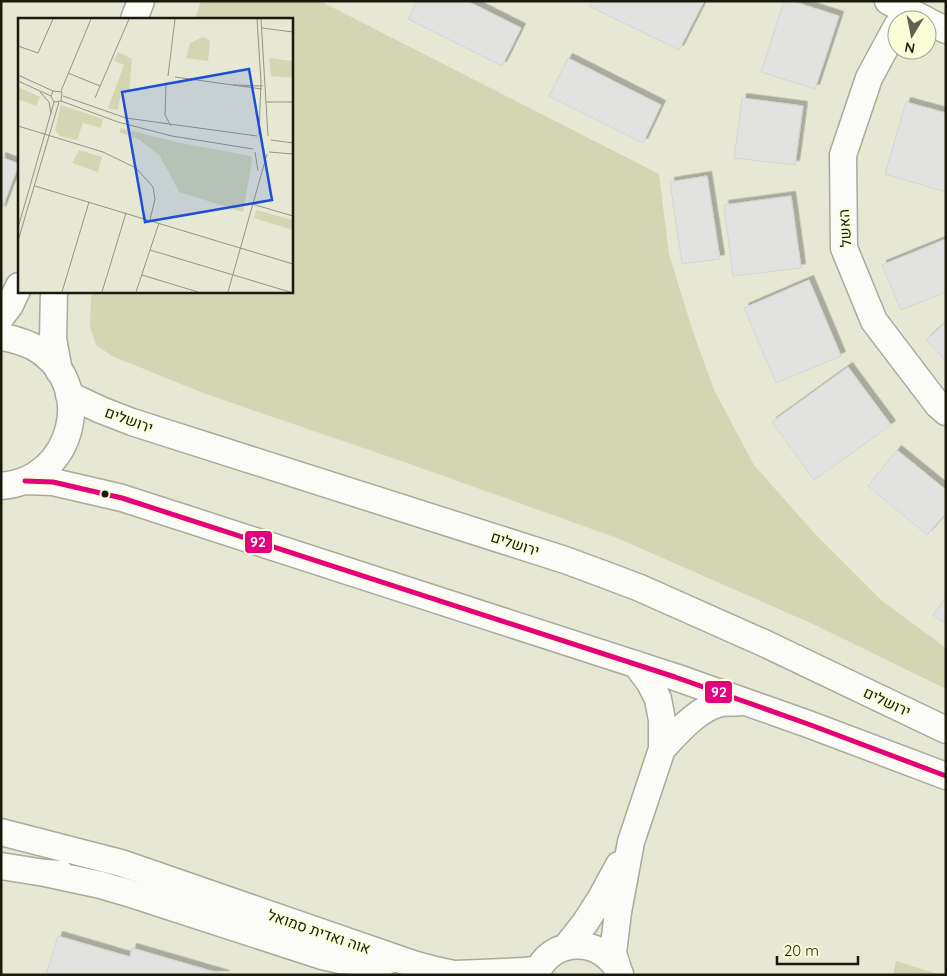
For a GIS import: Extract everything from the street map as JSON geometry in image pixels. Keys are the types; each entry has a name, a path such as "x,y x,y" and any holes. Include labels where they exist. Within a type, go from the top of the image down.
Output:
{"street":[{"path":"134,18 141,1"},
{"name":"האשל","path":"887,49 869,78 843,155 844,248 874,321 938,405 946,412"},
{"path":"1,317 10,305 18,288"},
{"path":"54,292 53,339 59,371"},
{"path":"1,337 24,342 41,351 55,365 65,381 72,404 70,427 62,449 47,468 32,479 9,487"},
{"name":"ירושלים","path":"69,396 132,422 565,560 640,588 766,644 946,730"},
{"path":"9,487 52,482 122,498 636,664 747,702 946,776"},
{"path":"620,973 614,953 618,912 631,842 662,749 662,720 658,699 650,683 636,664"},
{"path":"662,749 685,725 706,709 720,704 747,702"},
{"name":"אוה ואדית סמואל","path":"1,832 120,863 439,972 537,972"},
{"path":"566,947 591,915 631,842"},
{"name":"אוה ואדית סמואל","path":"1,866 45,873 120,877 184,885"},
{"path":"45,873 128,893 322,956 340,960 439,972"},
{"path":"537,972 545,959 550,955 566,947 577,945 589,946 600,951 611,960 620,973"}],"green space":[{"path":"201,1 320,1 659,174 669,254 692,329 714,390 754,465 815,534 881,600 946,648 946,689 815,625 617,538 203,393 112,356 96,345 90,327 91,298 94,292 292,292 292,18 195,18"},
{"path":"896,961 941,975 893,975"}],"building":[{"path":"417,1 467,1 521,28 502,66 408,19"},
{"path":"592,1 704,1 679,50 589,6"},
{"path":"784,1 792,1 839,16 815,89 761,72"},
{"path":"568,58 661,105 643,143 549,96"},
{"path":"742,98 803,106 795,165 734,158"},
{"path":"906,102 946,113 946,192 885,174"},
{"path":"1,157 18,164 18,167 1,211"},
{"path":"707,176 720,259 682,264 670,182"},
{"path":"791,196 801,268 733,276 724,205"},
{"path":"946,239 946,292 901,310 882,265"},
{"path":"809,280 841,356 776,383 744,308"},
{"path":"946,322 946,361 926,340"},
{"path":"848,367 891,425 814,480 772,422"},
{"path":"897,450 946,490 946,513 927,535 868,486"},
{"path":"946,597 946,624 933,615"},
{"path":"58,936 130,957 132,948 225,975 46,975"}],"transit line":[{"name":"92","path":"25,481 53,482 122,498 675,677 946,776"}]}
